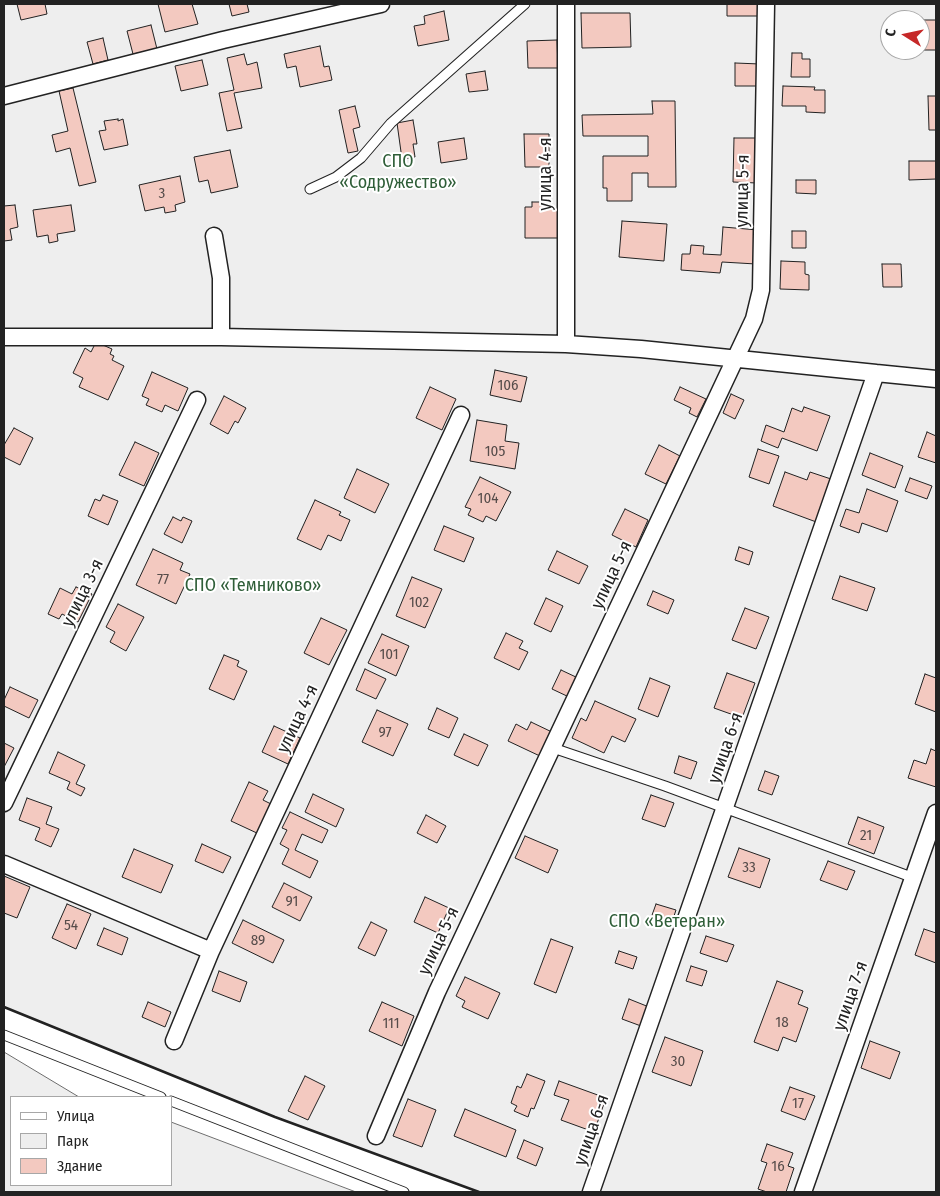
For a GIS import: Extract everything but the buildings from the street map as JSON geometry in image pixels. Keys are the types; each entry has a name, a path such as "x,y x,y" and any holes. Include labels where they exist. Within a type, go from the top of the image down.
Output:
{"street":[{"path":"4,96 241,36 381,4"},
{"name":"улица 4-я","path":"566,4 566,344"},
{"name":"улица 5-я","path":"376,1136 437,992 754,319 761,290 766,4"},
{"path":"214,236 221,278 221,337"},
{"path":"4,337 221,337 566,344 640,349 936,379"},
{"name":"улица 6-я","path":"591,1192 876,373"},
{"name":"улица 3-я","path":"4,804 197,400"},
{"name":"улица 4-я","path":"174,1041 211,951 461,415"},
{"name":"улица 7-я","path":"803,1192 936,813"},
{"path":"4,864 211,951"}],"lane":[{"path":"310,189 336,177 360,158 391,123 525,4"},
{"path":"553,748 726,808 914,878"},
{"path":"4,1035 158,1096"},
{"path":"172,1101 404,1192"}],"green space":[{"path":"4,4 936,4 936,1192 479,1192 275,1117 4,1007"},
{"path":"4,1052 77,1096 10,1096 10,1186 172,1186 172,1122 356,1192 4,1192"}],"wall":[{"path":"4,1007 275,1117 479,1192"}],"park label":[{"name":"СПО «Содружество»","path":"398,172"},
{"name":"СПО «Темниково»","path":"253,586"},
{"name":"СПО «Ветеран»","path":"667,922"}]}
